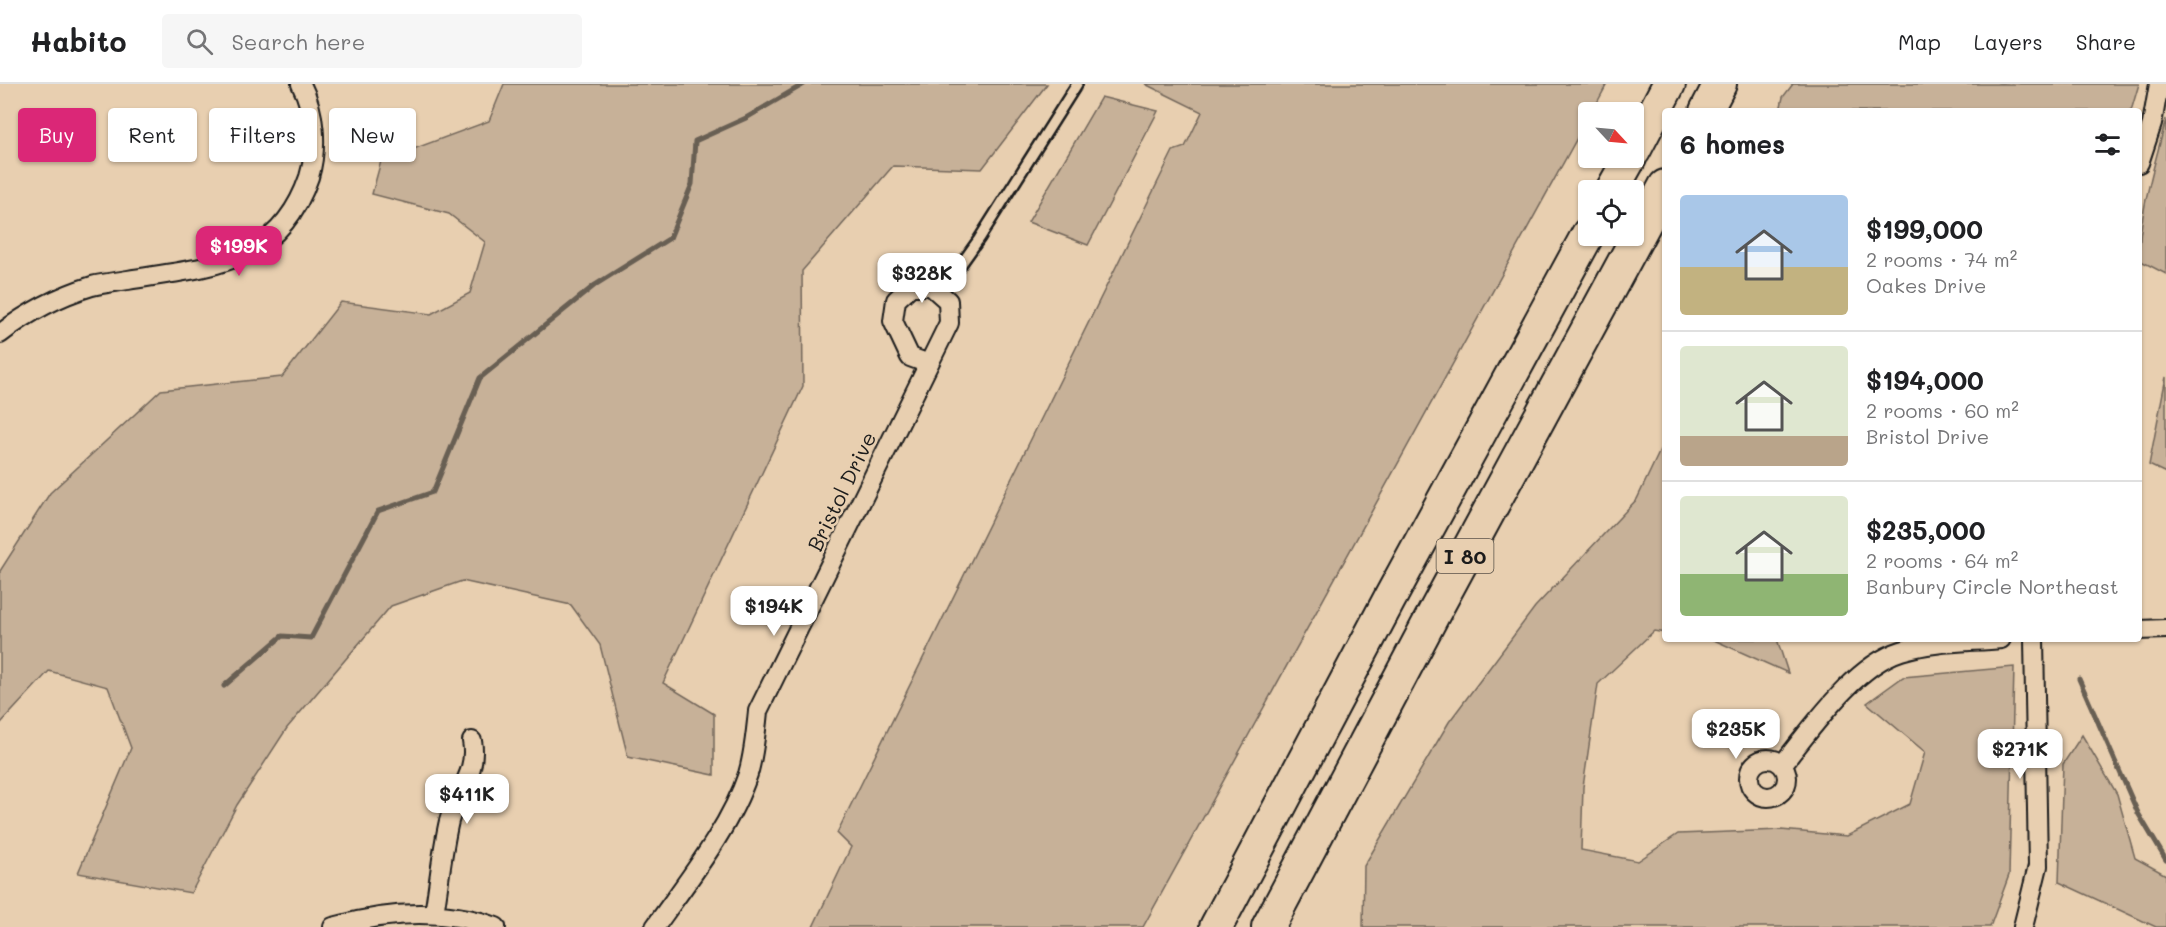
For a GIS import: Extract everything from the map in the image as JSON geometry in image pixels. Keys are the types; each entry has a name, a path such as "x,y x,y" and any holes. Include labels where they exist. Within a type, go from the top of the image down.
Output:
{"highway":[{"path":"1644,132 1669,84"},
{"path":"1708,108 1720,84"},
{"name":"I 80","path":"1268,927 1662,192"},
{"name":"I 80","path":"1216,927 1383,610 1581,246"}],"street":[{"path":"0,334 42,306 94,286 218,265 239,258 280,229 294,211 304,191 311,170 315,143 312,116 301,84"},
{"path":"2142,152 2151,124 2159,84"},
{"path":"929,364 909,357 893,321 896,300 911,286 932,286 940,294"},
{"name":"Bristol Drive","path":"655,927 704,856 735,803 748,774 755,742 758,711 949,323 948,301 940,294"},
{"path":"2142,630 2166,629"},
{"path":"1782,765 1844,689 1880,662 1899,652 1920,647 1971,642"},
{"path":"2023,927 2038,866 2034,642"},
{"path":"434,914 449,820 458,795 473,768 475,753 472,741"},
{"path":"333,927 395,914 434,914 467,919 496,927"}],"lane":[{"path":"940,294 979,239 1077,84"}],"shaded area":[{"path":"504,84 1047,84 982,169 893,166 802,271 803,386 663,683 714,714 714,775 628,757 600,645 571,605 462,581 391,606 287,728 237,805 191,893 78,873 131,748 108,687 49,671 0,724 0,571 50,493 161,390 282,377 341,302 431,314 470,293 485,242 449,214 372,194 381,162 416,162 416,148 489,121"},
{"path":"1145,84 1607,84 1597,102 1578,102 1578,136 1143,927 813,927 851,847 837,833 1173,151 1185,147 1202,112"},
{"path":"1793,84 2139,84 2132,108 1781,108 1783,97"},
{"path":"1101,97 1158,111 1088,245 1028,222"},
{"path":"2166,119 2166,274 2142,262 2142,224"},
{"path":"2166,377 2166,473 2149,465"},
{"path":"1662,446 1662,632 1654,631 1598,684 1583,787 1581,850 1638,861 1678,834 1781,830 1847,836 1910,804 1925,752 1867,703 1903,677 2014,667 2009,875 1990,927 1363,927 1364,866 1449,722 1535,607 1637,499"},
{"path":"1718,642 1778,642 1788,673"},
{"path":"2082,735 2117,794 2135,858 2166,875 2166,927 2156,927 2059,882 2063,764"}],"waterway":[{"path":"224,686 282,636 311,638 378,511 433,492 480,378 595,285 670,238 692,184 695,141 746,118 804,84"},
{"path":"2079,679 2138,813 2166,860"}]}
